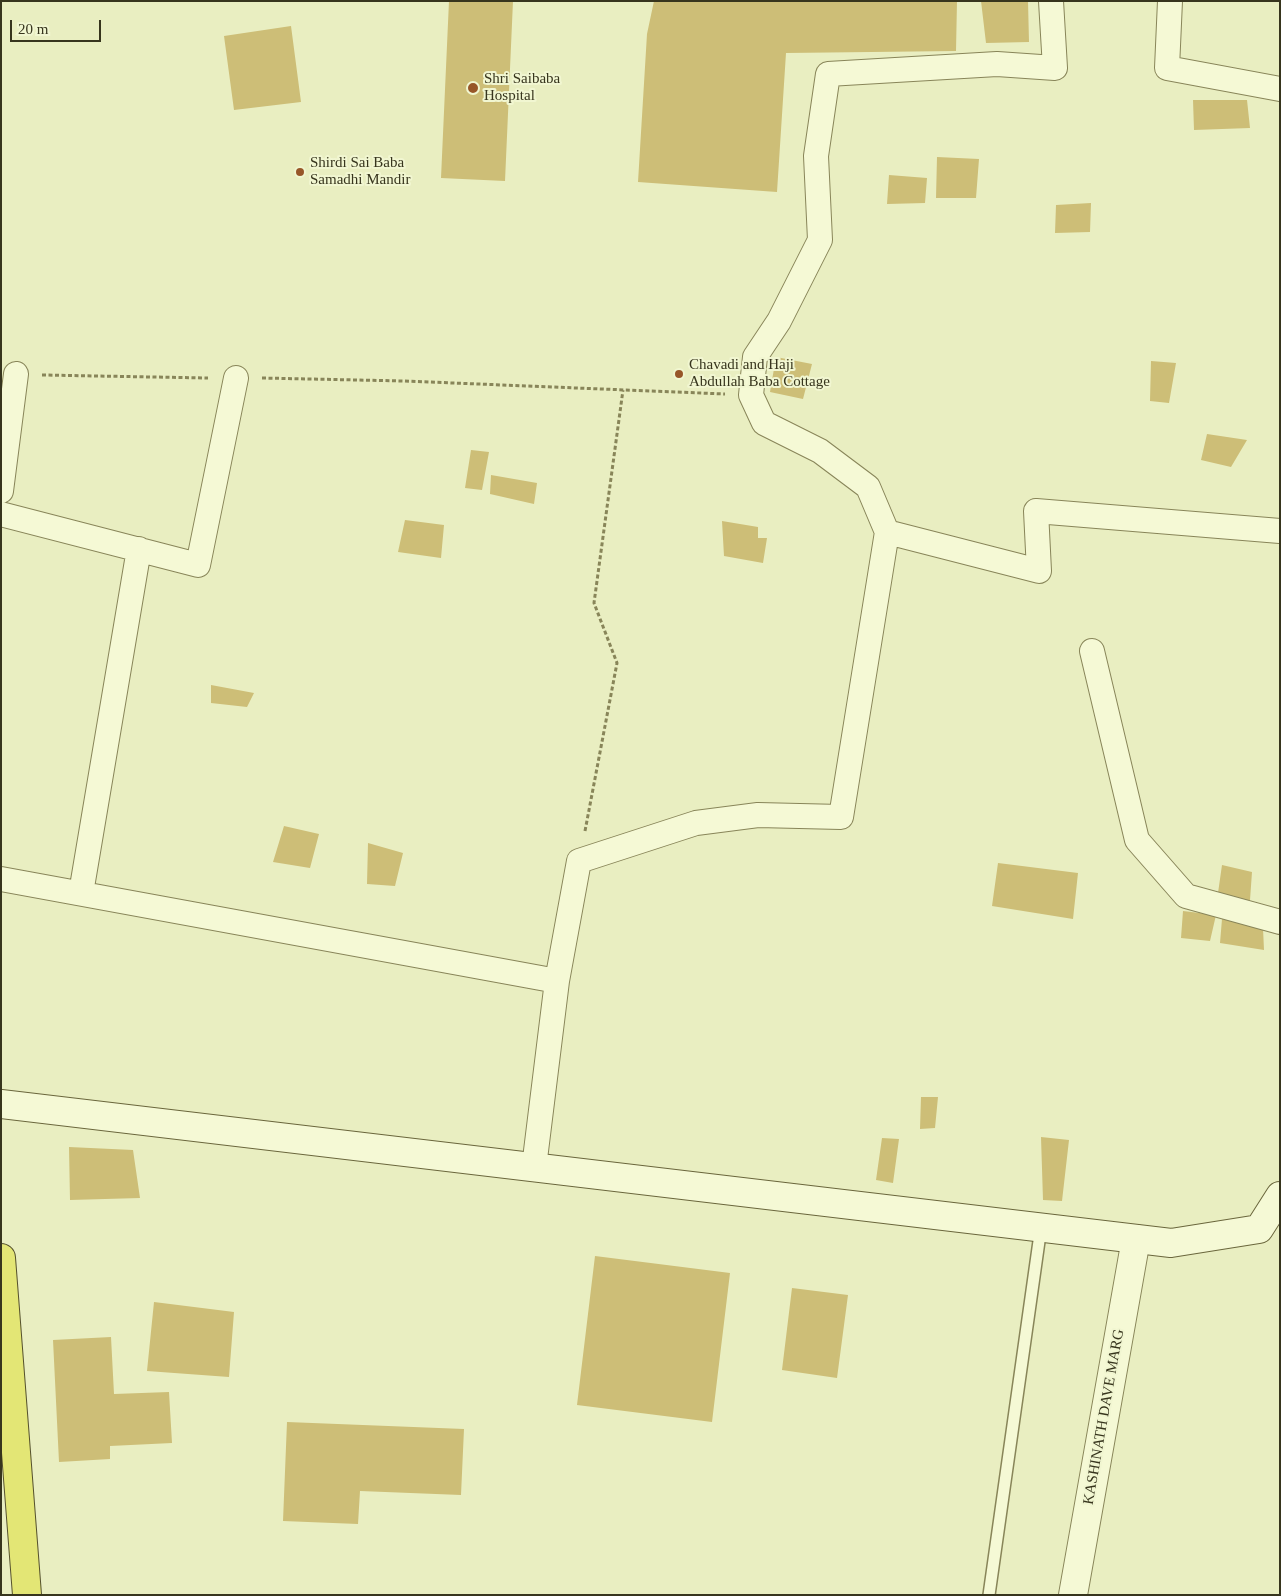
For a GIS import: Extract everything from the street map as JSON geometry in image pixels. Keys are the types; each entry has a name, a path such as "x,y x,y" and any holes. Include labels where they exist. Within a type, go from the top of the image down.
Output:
{"highway":[{"path":"1,1258 27,1595"}],"main road":[{"path":"1,1104 1171,1243 1259,1229 1280,1196"},
{"name":"KASHINATH DAVE MARG","path":"1072,1595 1136,1239"}],"street":[{"path":"534,1167 557,981 580,861 696,823 758,815 841,817 887,532 868,487 820,451 764,423 751,395 755,357 779,321 820,240 816,156 828,74 997,64 1055,68 1052,1"},
{"path":"1170,1 1167,68 1280,89"},
{"path":"1,490 16,374"},
{"path":"1,514 198,564 236,378"},
{"path":"887,532 1040,571 1036,511 1280,531"},
{"path":"81,893 139,549"},
{"path":"1092,652 1137,840 1186,896 1280,922"},
{"path":"1,879 557,981"}],"lane":[{"path":"989,1595 1041,1227"}],"path":[{"path":"16,374 404,381 751,395"},
{"path":"580,861 617,663 594,603 623,390"}],"building":[{"path":"449,1 513,1 505,181 441,178"},
{"path":"654,1 957,1 956,51 786,53 777,192 638,182 647,34"},
{"path":"981,1 1028,1 1029,42 986,43"},
{"path":"291,26 301,102 234,110 224,36"},
{"path":"1193,100 1247,100 1250,128 1194,130"},
{"path":"937,157 979,159 976,198 936,198"},
{"path":"889,175 927,178 925,203 887,204"},
{"path":"1091,203 1090,232 1055,233 1056,205"},
{"path":"776,357 812,364 803,399 770,392"},
{"path":"1151,361 1176,363 1169,403 1150,401"},
{"path":"1207,434 1247,440 1231,467 1201,460"},
{"path":"471,450 489,452 482,490 465,488"},
{"path":"491,475 537,483 534,504 490,494"},
{"path":"405,520 444,525 441,558 398,552"},
{"path":"722,521 758,527 758,538 767,538 763,563 724,556"},
{"path":"211,685 254,693 247,707 211,703"},
{"path":"284,826 319,834 310,868 273,862"},
{"path":"368,843 403,853 395,886 367,884"},
{"path":"998,863 1078,873 1073,919 992,906"},
{"path":"1222,865 1252,872 1250,900 1217,900"},
{"path":"1183,911 1216,915 1210,941 1181,938"},
{"path":"1222,919 1263,928 1264,950 1220,943"},
{"path":"921,1097 938,1097 935,1128 920,1129"},
{"path":"1041,1137 1069,1140 1062,1201 1043,1200"},
{"path":"882,1138 899,1139 893,1183 876,1180"},
{"path":"69,1147 133,1150 140,1198 70,1200"},
{"path":"595,1256 730,1273 712,1422 577,1405"},
{"path":"792,1288 848,1295 837,1378 782,1370"},
{"path":"154,1302 234,1312 229,1377 147,1371"},
{"path":"111,1337 114,1394 169,1392 172,1443 110,1446 110,1459 59,1462 53,1340"},
{"path":"287,1422 464,1429 461,1495 360,1491 358,1524 283,1521"}],"place":[{"name":"Shri Saibaba Hospital","path":"473,88"},
{"name":"Shirdi Sai Baba Samadhi Mandir","path":"300,172"},
{"name":"Chavadi and Haji Abdullah Baba Cottage","path":"679,374"}]}
